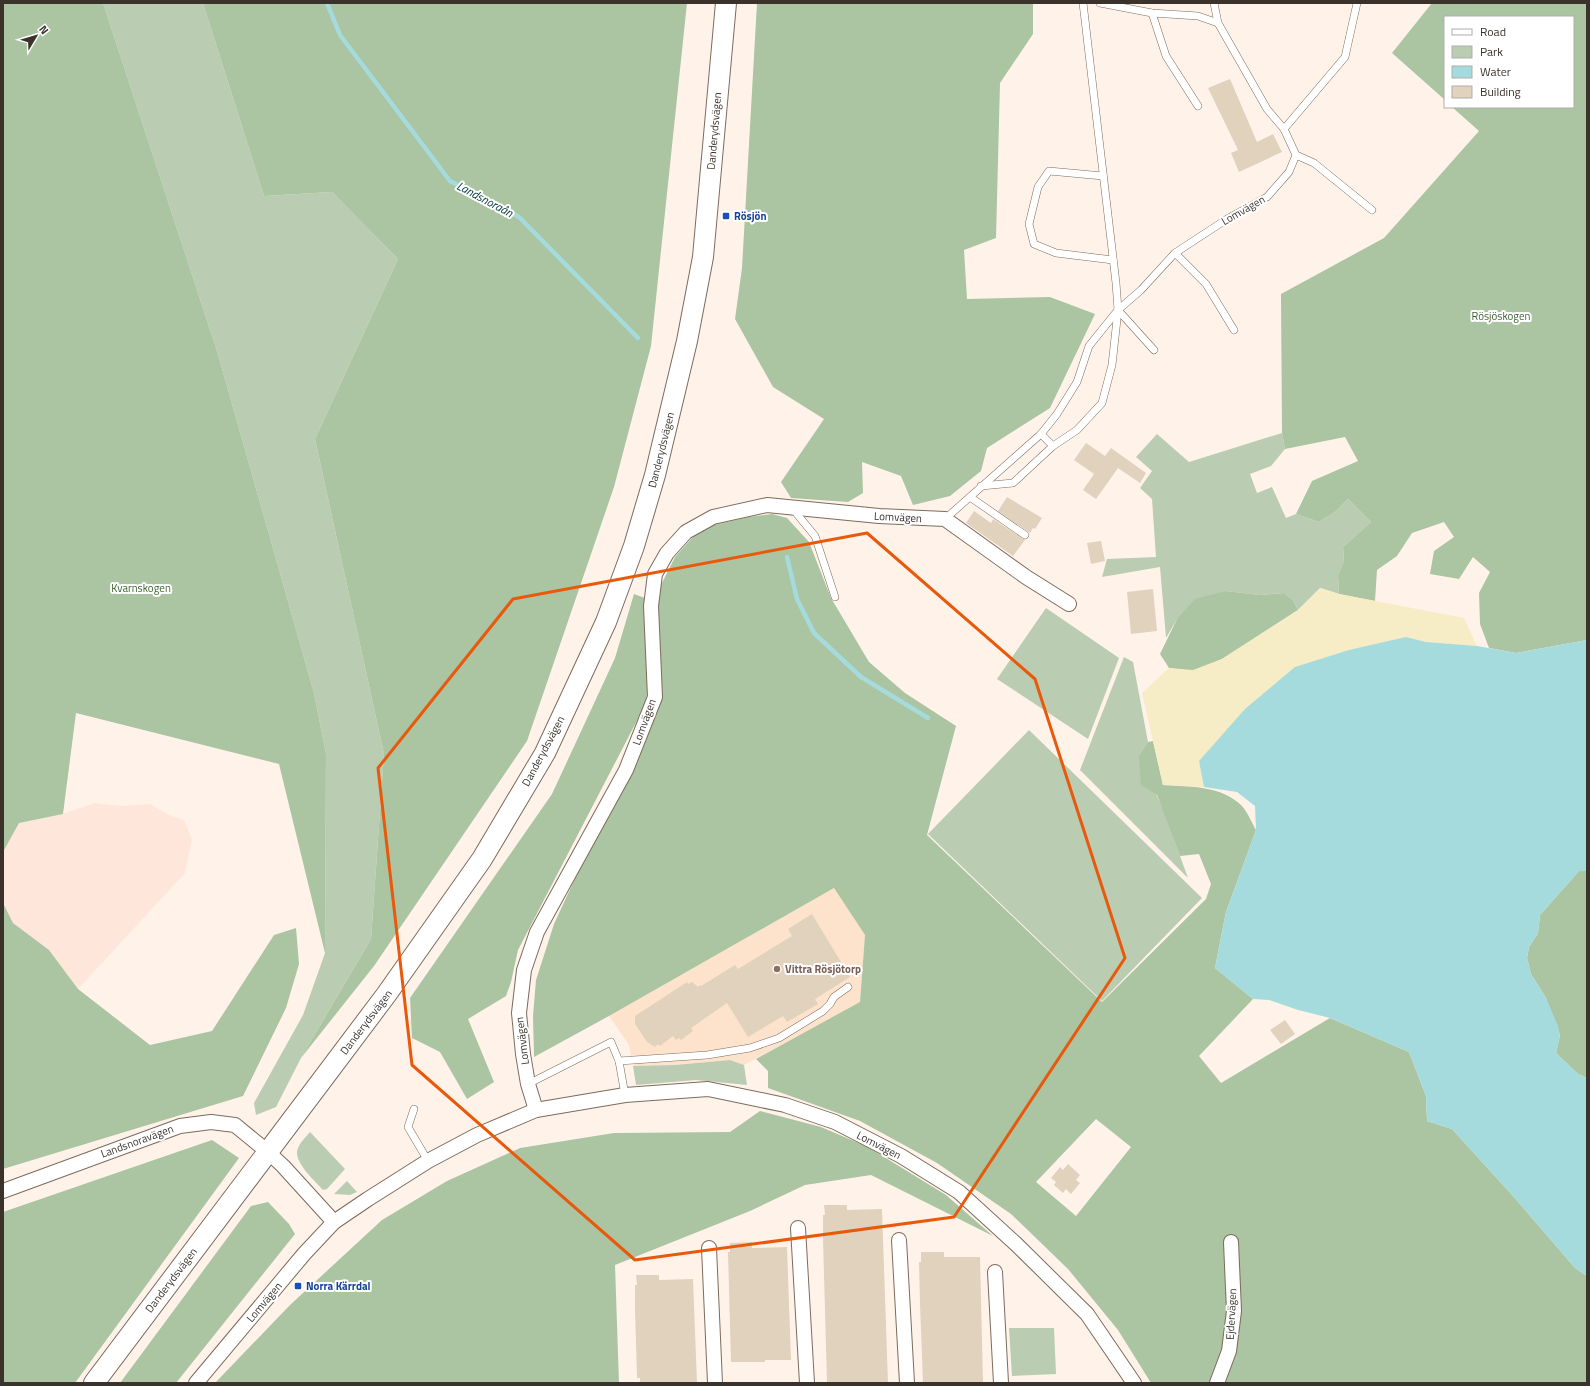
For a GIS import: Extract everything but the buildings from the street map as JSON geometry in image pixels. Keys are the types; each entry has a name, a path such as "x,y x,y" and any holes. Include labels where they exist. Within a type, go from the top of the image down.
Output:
{"main road":[{"name":"Danderydsvägen","path":"94,1383 386,996 482,858 545,753 606,622 634,546 655,475 687,341 703,257 726,3"}],"street":[{"name":"Lomvägen","path":"536,1110 528,1084 519,1013 524,970 537,932 626,770 654,697 651,606 655,574 667,552 686,532 713,517 767,505 893,518 945,519"},
{"path":"945,519 1026,577 1069,604"},
{"name":"Lomvägen","path":"196,1383 304,1254 334,1222 428,1161 477,1135 536,1110 625,1095 708,1089 785,1105 835,1122 901,1156 959,1192 1016,1244 1087,1314 1134,1383"},
{"name":"Landsnoravägen","path":"3,1190 180,1126 211,1122 234,1125 268,1152"},
{"path":"268,1152 283,1166 334,1222"},
{"path":"798,1228 807,1383"},
{"path":"899,1240 907,1383"},
{"name":"Ejdervägen","path":"1217,1383 1229,1351 1234,1310 1231,1242"},
{"path":"709,1248 715,1383"},
{"path":"995,1272 1001,1383"}],"lane":[{"path":"981,486 1013,483 1053,446 1077,430 1102,403 1112,365 1118,310 1083,3"},
{"path":"1100,3 1152,13 1198,16 1218,23"},
{"path":"1214,3 1218,23 1267,109 1284,129 1296,155 1314,163 1372,210"},
{"path":"1284,129 1345,57 1357,3"},
{"path":"1152,13 1166,56 1198,106"},
{"name":"Lomvägen","path":"945,519 1041,434 1057,414 1077,382 1090,346 1118,310 1141,290 1174,253 1227,219 1266,197 1289,172 1296,155"},
{"path":"1103,176 1049,171 1038,187 1029,224 1034,244 1056,253 1113,260"},
{"path":"1174,253 1206,284 1234,330"},
{"path":"1118,310 1154,350"},
{"path":"1041,434 1053,446"},
{"path":"970,497 1025,535"},
{"path":"792,508 815,536 835,596"},
{"path":"619,1061 707,1055 750,1048 779,1038 823,1011 834,997 848,987"},
{"path":"528,1084 611,1042 619,1061 625,1095"},
{"path":"414,1108 408,1127 428,1161"}],"highlighted area":[{"path":"867,533 1035,679 1125,958 954,1217 635,1260 412,1065 378,768 513,599"}],"shaded area":[{"path":"94,803 122,806 150,804 169,815 184,820 192,840 185,873 78,989 49,950 13,923 3,903 3,852 19,823 63,814"},
{"name":"Vittra Rösjötorp","path":"834,888 865,935 860,1003 744,1065 730,1060 675,1065 633,1066 629,1045 609,1016"}],"green space":[{"name":"Kvarnskogen","path":"3,3 103,3 217,351 314,693 326,754 325,953 279,764 76,713 63,814 19,823 3,852"},
{"path":"103,3 203,3 264,196 332,192 398,259 315,439 384,754 371,939 301,1058 276,1107 256,1115 254,1103 303,1015 325,953 326,754 314,693 217,351"},
{"path":"203,3 687,3 651,346 614,487 527,741 374,966 301,1058 371,939 384,754 315,439 398,259 332,192 264,196"},
{"path":"757,3 1033,3 1033,34 1000,83 996,238 964,250 967,299 1050,297 1095,314 1050,408 987,448 981,471 950,496 913,505 901,476 862,462 863,493 848,502 791,498 781,482 824,419 773,387 735,319 742,268"},
{"name":"Rösjöskogen","path":"1432,3 1587,3 1587,640 1516,653 1489,648 1480,624 1479,593 1490,572 1473,557 1459,579 1430,574 1434,551 1454,537 1444,522 1412,533 1397,556 1377,570 1375,601 1339,594 1338,575 1344,561 1343,547 1371,522 1348,499 1335,512 1319,522 1296,514 1312,481 1358,461 1345,437 1285,449 1282,433 1281,294 1384,238 1479,131 1453,108 1574,108 1574,16 1444,16 1444,99 1392,53"},
{"path":"1282,433 1285,449 1271,466 1250,474 1257,493 1272,487 1286,518 1296,514 1319,522 1335,512 1348,499 1371,522 1343,547 1344,561 1338,575 1339,594 1320,588 1298,610 1293,600 1284,593 1259,595 1226,591 1177,619 1166,638 1160,567 1102,577 1107,559 1156,557 1152,499 1140,488 1152,471 1136,457 1157,434 1189,462"},
{"path":"772,514 787,518 809,542 831,598 869,662 905,693 956,726 927,835 1102,1002 1206,899 1211,884 1199,854 1180,856 1157,795 1141,785 1139,755 1148,742 1153,741 1163,785 1205,788 1225,794 1242,806 1256,830 1226,912 1215,968 1253,999 1199,1056 1221,1083 1330,1018 1409,1052 1426,1096 1427,1121 1452,1129 1513,1196 1575,1268 1587,1276 1587,1383 1151,1383 1118,1330 1068,1269 1011,1214 937,1163 860,1121 768,1088 768,1071 756,1059 860,1002 865,935 834,888 534,1057 533,1016 536,980 554,924 660,695 654,610 660,587 675,557 701,528 749,517","holes":["1096,1119 1131,1147 1076,1216 1036,1182"]},
{"path":"1226,591 1259,595 1284,593 1293,600 1298,610 1222,659 1193,671 1169,668 1160,654 1177,619 1195,599"},
{"path":"634,594 645,598 651,677 644,707 518,950 511,982 506,996 468,1019 494,1082 467,1099 440,1052 412,1038 410,998 552,794 615,658"},
{"path":"1046,608 1119,658 1088,739 997,679"},
{"path":"1124,657 1133,662 1148,742 1139,755 1164,812 1188,878 1080,770"},
{"path":"1029,730 1202,898 1102,1001 928,834"},
{"path":"1579,871 1587,871 1587,1078 1578,1074 1556,1053 1560,1035 1546,998 1531,974 1527,958 1529,947 1538,933 1540,915"},
{"path":"3,903 13,923 49,950 78,989 150,1045 212,1031 274,935 296,928 299,964 286,1008 243,1096 3,1169"},
{"path":"730,1060 744,1065 747,1085 696,1080 636,1085 633,1066 675,1065"},
{"path":"760,1111 821,1127 868,1147 946,1195 993,1236 871,1175 805,1185 750,1211 615,1265 619,1383 215,1383 290,1305 382,1220 447,1181 520,1148 614,1133 730,1132"},
{"path":"310,1132 345,1169 327,1189 323,1190 311,1178 303,1168 298,1158 298,1147"},
{"path":"212,1140 239,1158 75,1383 3,1383 3,1212"},
{"path":"347,1181 357,1192 350,1195 334,1194"},
{"path":"268,1202 289,1224 295,1234 176,1383 120,1383 251,1206"},
{"path":"1009,1328 1054,1328 1056,1374 1012,1376"}],"sand":[{"path":"1321,588 1339,594 1464,618 1477,646 1426,642 1406,637 1199,761 1204,787 1163,785 1142,693 1169,668 1193,670 1222,659 1298,610"}],"water":[{"path":"1406,637 1426,642 1477,646 1516,653 1587,640 1587,871 1579,871 1540,915 1538,933 1529,947 1527,958 1531,974 1546,998 1558,1026 1560,1035 1556,1053 1578,1074 1587,1078 1587,1276 1575,1268 1513,1196 1452,1129 1427,1121 1426,1096 1409,1052 1330,1018 1298,1010 1269,1000 1253,999 1215,968 1226,912 1256,830 1255,806 1237,792 1204,787 1199,761 1245,709 1295,667 1349,650"}],"waterway":[{"name":"Landsnoraån","path":"327,3 340,35 450,181 519,217 638,338"},
{"path":"787,557 797,599 814,633 861,677 928,718"}],"place":[{"name":"Rösjön","path":"726,216"},
{"name":"Vittra Rösjötorp","path":"777,969"},
{"name":"Norra Kärrdal","path":"298,1286"}]}
